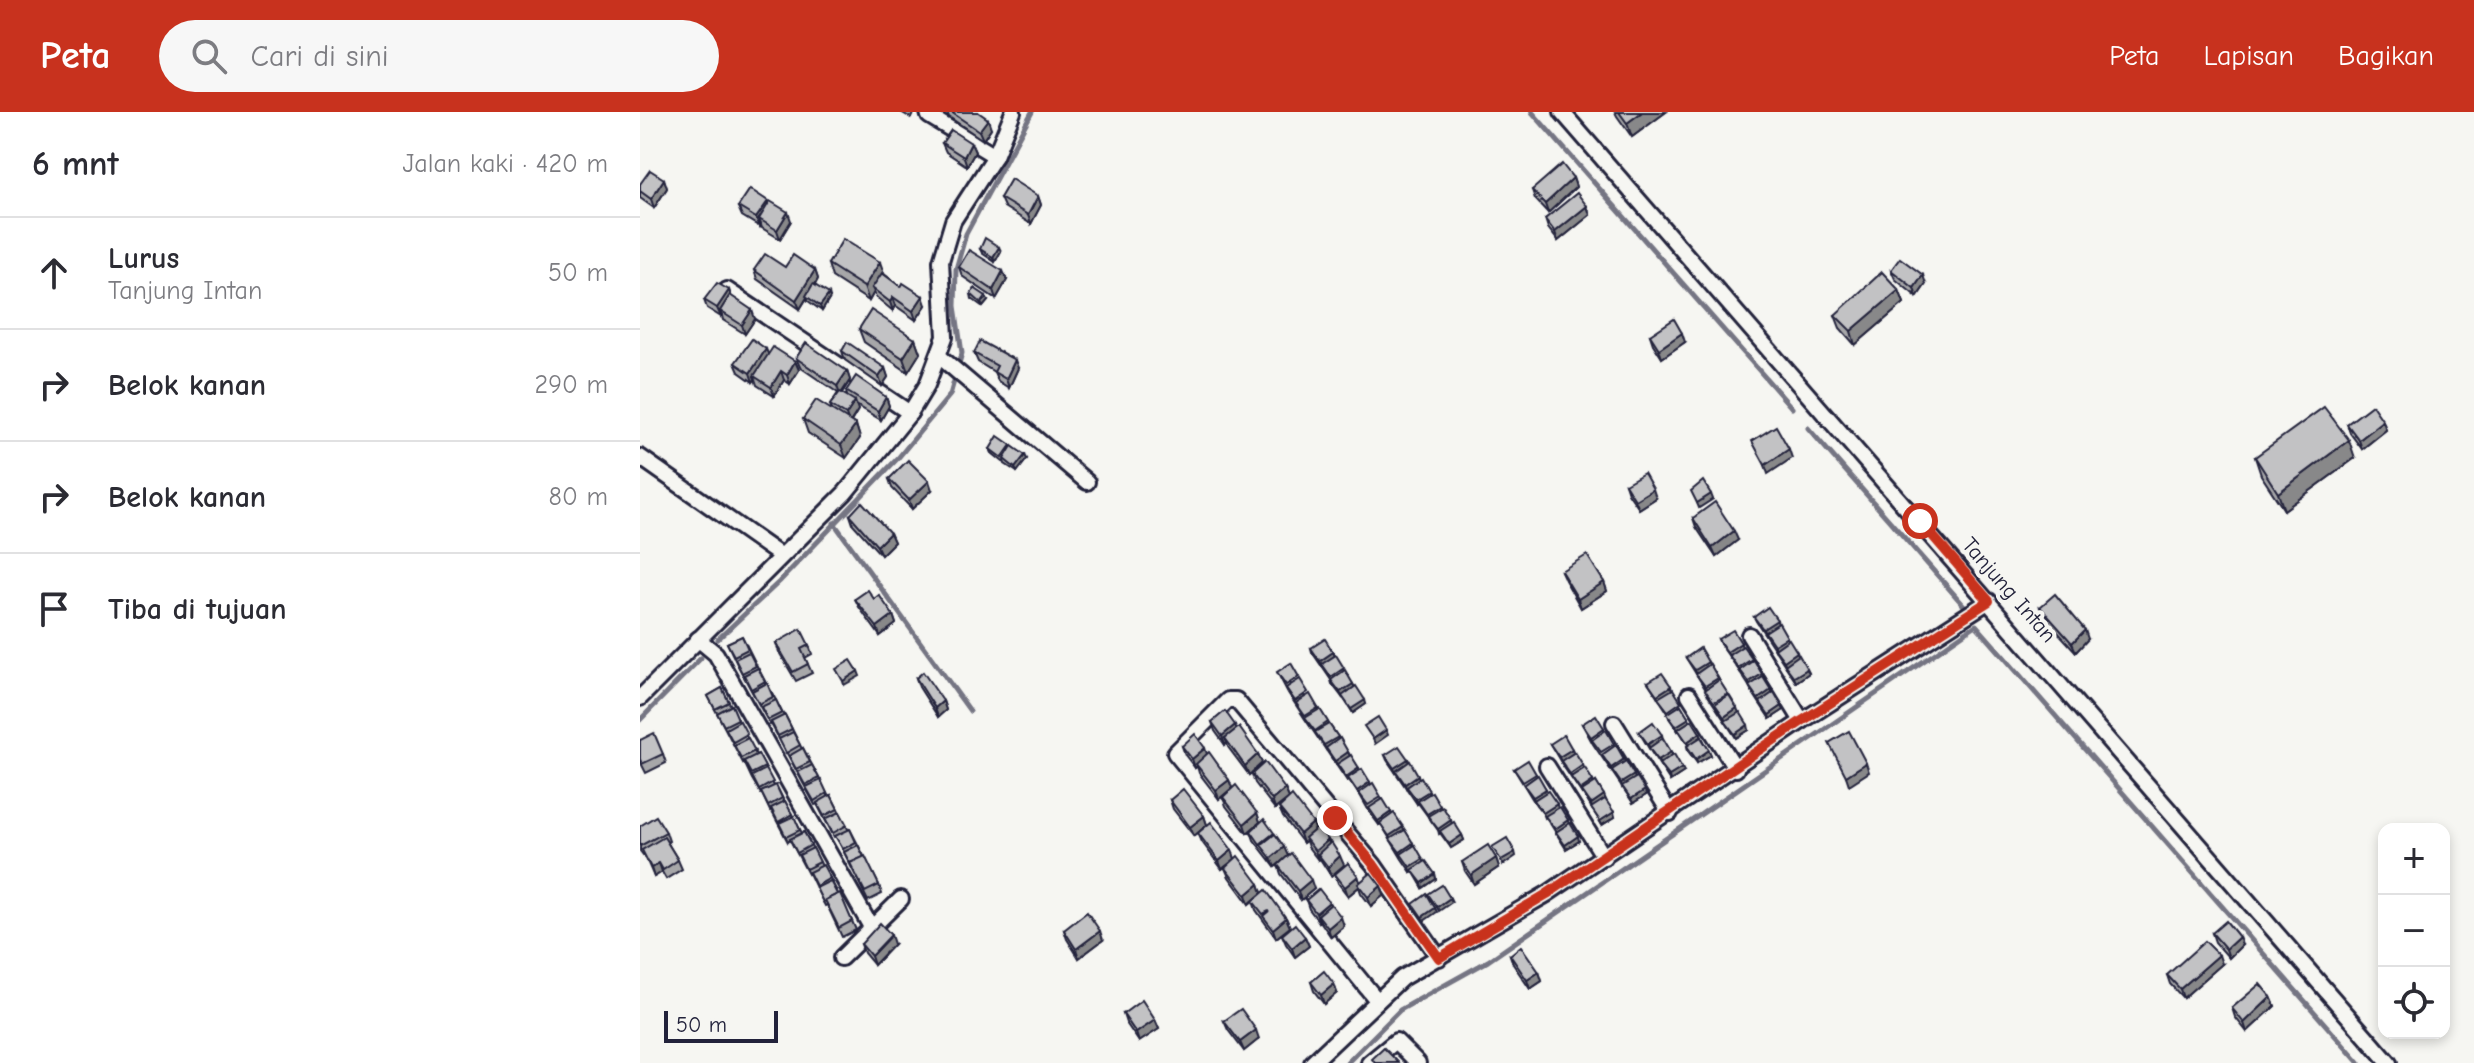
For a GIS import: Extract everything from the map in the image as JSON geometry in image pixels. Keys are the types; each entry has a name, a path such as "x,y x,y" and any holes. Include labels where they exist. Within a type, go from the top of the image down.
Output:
{"street":[{"path":"928,112 929,116 995,156"},
{"path":"640,698 845,493 910,413 939,356 945,337 941,261 953,221 995,156 1013,112"},
{"name":"Tanjung Intan","path":"1562,112 2389,1063"},
{"path":"727,290 910,413"},
{"path":"939,356 1087,482"},
{"path":"640,457 781,556"},
{"path":"1312,1063 1376,999 1402,978 1604,857 1802,721 1989,601"},
{"path":"1749,635 1802,721"},
{"path":"698,639 716,654 871,927"},
{"path":"1689,695 1736,769"},
{"path":"1376,999 1175,753 1228,700 1236,700 1374,865 1439,958"},
{"path":"1614,723 1670,813"},
{"path":"1547,766 1604,857"},
{"path":"841,958 901,899"},
{"path":"1369,1063 1396,1041 1418,1063"}],"building":[{"path":"951,112 978,112 988,119 979,131"},
{"path":"1619,112 1642,112 1627,123"},
{"path":"951,130 971,143 964,157 942,143"},
{"path":"1562,164 1573,178 1545,204 1532,190"},
{"path":"650,170 664,179 651,199 640,191 640,184"},
{"path":"1011,179 1038,196 1028,215 1000,198"},
{"path":"750,189 768,201 756,218 738,207"},
{"path":"1577,193 1587,206 1555,232 1545,219"},
{"path":"770,201 788,212 777,230 759,219"},
{"path":"985,238 999,247 993,257 980,249"},
{"path":"843,239 880,262 864,287 828,264"},
{"path":"969,250 1003,271 993,290 959,267"},
{"path":"765,254 785,267 793,255 815,270 796,300 754,270"},
{"path":"1900,258 1923,275 1914,288 1891,270"},
{"path":"1882,272 1899,290 1851,331 1835,315"},
{"path":"882,273 901,287 903,283 923,296 913,311 893,297 890,302 872,288"},
{"path":"717,283 729,290 717,308 704,300"},
{"path":"813,284 829,294 820,306 806,296"},
{"path":"974,288 986,296 981,303 971,294"},
{"path":"730,295 752,310 742,325 720,311"},
{"path":"871,310 915,339 903,358 859,329"},
{"path":"1674,319 1682,333 1659,349 1650,335"},
{"path":"752,339 766,349 750,373 735,363"},
{"path":"980,341 1015,360 1006,379 994,372 997,366 974,353"},
{"path":"847,342 885,368 879,377 842,351"},
{"path":"806,343 847,371 837,386 796,358"},
{"path":"773,347 795,361 787,375 781,371 771,387 754,376"},
{"path":"856,376 886,397 878,411 846,391"},
{"path":"840,392 855,401 846,415 830,405"},
{"path":"816,400 856,425 841,445 803,419"},
{"path":"2372,405 2383,421 2359,440 2347,424"},
{"path":"2324,407 2349,440 2278,493 2255,457"},
{"path":"1776,426 1789,449 1765,465 1752,441"},
{"path":"998,436 1011,445 1002,458 990,449"},
{"path":"1012,446 1025,455 1015,468 1004,459"},
{"path":"908,460 929,481 909,500 889,479"},
{"path":"1644,473 1653,489 1635,500 1625,484"},
{"path":"1703,481 1711,494 1697,503 1691,491"},
{"path":"862,502 890,533 877,546 850,515"},
{"path":"1715,502 1734,531 1712,548 1693,518"},
{"path":"1587,555 1604,582 1578,599 1561,571"},
{"path":"868,590 874,599 879,595 893,615 877,627 855,599"},
{"path":"2055,594 2085,630 2072,643 2040,607"},
{"path":"1768,607 1777,620 1763,629 1754,617"},
{"path":"1779,623 1787,637 1774,645 1765,632"},
{"path":"801,629 809,645 801,649 808,664 793,672 776,643"},
{"path":"1733,630 1741,643 1727,652 1718,639"},
{"path":"742,636 748,649 734,656 727,643"},
{"path":"1325,639 1333,652 1320,661 1311,648"},
{"path":"1789,639 1797,652 1784,661 1775,649"},
{"path":"1743,646 1752,659 1738,668 1729,655"},
{"path":"1700,648 1708,662 1695,670 1686,658"},
{"path":"749,652 756,666 742,673 735,659"},
{"path":"1336,655 1344,668 1331,677 1322,664"},
{"path":"1799,655 1807,669 1794,677 1785,665"},
{"path":"851,660 858,671 843,681 836,669"},
{"path":"1754,660 1762,674 1749,682 1740,670"},
{"path":"1291,663 1299,677 1286,685 1277,672"},
{"path":"1710,664 1718,678 1705,686 1696,674"},
{"path":"758,668 765,681 751,689 744,675"},
{"path":"1345,670 1353,684 1340,692 1331,680"},
{"path":"923,672 943,701 935,708 916,678"},
{"path":"1662,673 1671,686 1657,695 1648,682"},
{"path":"1763,677 1771,690 1758,699 1749,686"},
{"path":"1300,679 1308,692 1295,701 1286,688"},
{"path":"1719,680 1728,694 1714,702 1705,690"},
{"path":"767,683 773,697 759,704 752,691"},
{"path":"1356,686 1365,700 1351,709 1342,696"},
{"path":"722,688 729,702 715,709 708,696"},
{"path":"1673,689 1681,702 1668,711 1658,698"},
{"path":"1774,692 1782,706 1769,715 1760,702"},
{"path":"1310,694 1318,708 1305,716 1296,703"},
{"path":"1729,695 1737,708 1724,717 1715,704"},
{"path":"776,700 782,713 768,720 761,707"},
{"path":"732,705 738,719 724,726 717,713"},
{"path":"1681,705 1689,718 1676,726 1667,714"},
{"path":"1320,709 1328,722 1315,731 1305,718"},
{"path":"1225,711 1235,725 1222,736 1212,722"},
{"path":"1740,712 1748,725 1735,734 1725,721"},
{"path":"785,715 792,729 778,736 771,722"},
{"path":"1596,715 1604,728 1591,737 1582,724"},
{"path":"1378,717 1386,730 1373,739 1364,726"},
{"path":"1692,720 1700,733 1687,742 1678,729"},
{"path":"740,721 747,734 733,742 726,729"},
{"path":"1653,722 1662,735 1648,744 1639,732"},
{"path":"1329,724 1338,737 1324,745 1315,732"},
{"path":"1239,727 1258,754 1245,766 1225,738"},
{"path":"1606,730 1614,744 1601,752 1592,740"},
{"path":"1849,731 1866,763 1846,776 1829,743"},
{"path":"793,732 800,745 786,753 779,739"},
{"path":"654,733 663,754 642,764 640,740"},
{"path":"1195,734 1205,748 1192,759 1182,746"},
{"path":"1564,735 1572,749 1559,757 1550,744"},
{"path":"1701,737 1709,750 1696,759 1687,746"},
{"path":"748,738 755,751 741,758 734,745"},
{"path":"1340,738 1348,752 1335,761 1326,748"},
{"path":"1663,738 1671,752 1658,760 1649,748"},
{"path":"1616,745 1624,759 1611,768 1602,755"},
{"path":"1399,746 1408,759 1394,768 1385,755"},
{"path":"803,748 810,762 796,769 789,756"},
{"path":"1209,752 1229,780 1216,790 1196,764"},
{"path":"1575,752 1583,765 1570,774 1561,761"},
{"path":"758,754 765,767 751,774 744,761"},
{"path":"1674,754 1682,768 1669,776 1659,764"},
{"path":"1351,755 1359,768 1346,777 1337,764"},
{"path":"1528,760 1536,774 1523,782 1514,769"},
{"path":"1410,761 1418,775 1405,784 1396,771"},
{"path":"1626,761 1634,775 1621,783 1612,770"},
{"path":"1265,762 1285,789 1272,800 1252,774"},
{"path":"812,765 819,778 805,785 798,772"},
{"path":"1585,768 1593,781 1580,790 1571,777"},
{"path":"766,769 773,782 759,790 752,776"},
{"path":"1362,769 1370,782 1357,791 1348,778"},
{"path":"1538,775 1546,789 1533,797 1524,785"},
{"path":"1421,777 1429,791 1416,799 1407,787"},
{"path":"1637,777 1645,790 1631,799 1622,786"},
{"path":"821,780 827,793 814,801 806,787"},
{"path":"1596,782 1604,795 1591,804 1582,791"},
{"path":"1373,783 1381,797 1368,805 1359,793"},
{"path":"776,785 782,798 768,806 761,792"},
{"path":"1236,785 1257,813 1244,824 1223,797"},
{"path":"1183,789 1204,816 1190,827 1170,800"},
{"path":"1548,791 1557,804 1543,813 1534,800"},
{"path":"1432,792 1440,806 1427,814 1418,801"},
{"path":"831,795 838,809 824,816 817,803"},
{"path":"1292,796 1313,823 1300,834 1279,808"},
{"path":"1383,799 1391,812 1378,821 1369,808"},
{"path":"1605,799 1614,812 1600,821 1591,808"},
{"path":"785,801 792,814 778,822 771,808"},
{"path":"1443,807 1451,820 1438,829 1428,816"},
{"path":"1560,807 1568,820 1555,829 1545,816"},
{"path":"840,812 847,825 833,833 825,819"},
{"path":"1394,813 1403,827 1389,836 1380,823"},
{"path":"656,816 666,832 640,846 640,826"},
{"path":"794,816 800,830 786,837 779,823"},
{"path":"1264,819 1274,833 1260,844 1251,831"},
{"path":"1211,822 1232,850 1219,861 1198,833"},
{"path":"1454,822 1462,835 1449,844 1440,831"},
{"path":"1570,823 1578,836 1565,845 1556,832"},
{"path":"1318,827 1328,840 1315,851 1305,838"},
{"path":"850,829 856,842 843,849 835,836"},
{"path":"1405,830 1413,843 1400,852 1390,839"},
{"path":"804,832 811,845 797,853 790,839"},
{"path":"1275,834 1284,847 1271,858 1261,845"},
{"path":"664,837 678,860 663,870 659,863 651,868 642,850"},
{"path":"1507,838 1515,852 1501,860 1492,847"},
{"path":"1331,842 1340,856 1328,867 1318,854"},
{"path":"858,845 864,857 851,865 844,852"},
{"path":"1415,845 1423,859 1410,867 1401,854"},
{"path":"1488,845 1496,858 1471,875 1462,862"},
{"path":"813,848 820,862 806,869 799,855"},
{"path":"1291,853 1311,880 1298,891 1278,865"},
{"path":"865,856 879,885 865,892 850,863"},
{"path":"1238,856 1259,884 1246,895 1225,868"},
{"path":"1426,861 1435,874 1422,883 1412,870"},
{"path":"1348,863 1358,876 1345,887 1335,874"},
{"path":"823,865 830,878 816,886 809,872"},
{"path":"1371,873 1381,886 1368,897 1358,884"},
{"path":"830,881 837,894 823,902 816,888"},
{"path":"1442,885 1450,898 1437,907 1428,894"},
{"path":"1319,889 1329,902 1316,913 1306,900"},
{"path":"1266,890 1286,918 1273,929 1263,916 1269,911 1263,914 1253,901"},
{"path":"840,893 852,921 839,928 825,900"},
{"path":"1427,894 1435,908 1422,917 1413,904"},
{"path":"1331,904 1341,917 1328,928 1318,915"},
{"path":"1087,912 1100,931 1076,949 1064,930"},
{"path":"2226,921 2239,937 2226,949 2212,933"},
{"path":"880,923 891,935 871,956 861,944"},
{"path":"1295,924 1305,937 1292,948 1282,935"},
{"path":"2205,941 2219,955 2180,989 2167,975"},
{"path":"1521,946 1539,972 1527,980 1510,955"},
{"path":"1324,971 1334,984 1321,995 1311,982"},
{"path":"2260,984 2271,997 2244,1023 2232,1008"},
{"path":"1142,1000 1155,1020 1136,1033 1123,1014"},
{"path":"1241,1009 1256,1030 1240,1042 1224,1021"},
{"path":"1384,1048 1399,1063 1375,1063 1372,1059"}],"waterway":[{"path":"718,639 779,582 898,458 950,395 962,353 955,306 956,269 966,234 1032,112"},
{"path":"1532,112 1792,408"},
{"path":"1808,428 1967,609"},
{"path":"834,523 970,711"},
{"path":"1347,1063 1400,1010 1488,961 1976,625 2359,1063"},
{"path":"640,720 701,658"}],"route":[{"path":"1335,818 1374,865 1439,958 1547,894 1736,769 1802,721 1989,601 1920,521"}]}
